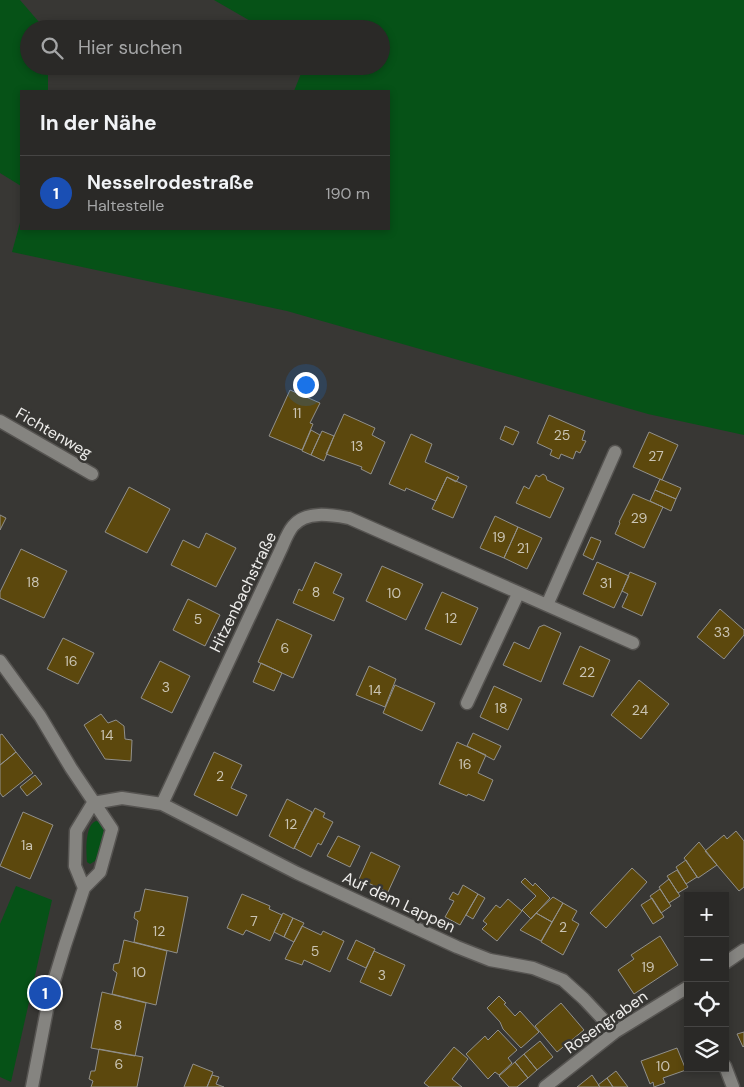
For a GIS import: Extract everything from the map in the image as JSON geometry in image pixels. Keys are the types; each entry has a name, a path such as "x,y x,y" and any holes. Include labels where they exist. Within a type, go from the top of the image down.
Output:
{"street":[{"name":"Fichtenweg","path":"0,421 92,474"},
{"path":"547,605 615,452"},
{"name":"Hitzenbachstraße","path":"162,804 282,547 294,525 305,518 323,514 349,518 633,643"},
{"path":"467,703 518,594"},
{"path":"0,661 40,716 93,803 112,829 100,872 84,888 50,994 32,1087"},
{"path":"84,888 75,866 76,831 93,803 122,798 162,804"},
{"name":"Auf dem Lappen","path":"162,804 297,873 456,947 490,960 533,968 563,980 615,1032"},
{"path":"729,960 744,950"},
{"name":"Rosengraben","path":"545,1087 615,1032 684,989"},
{"path":"727,1072 733,1087"}],"green space":[{"path":"0,0 20,0 37,20 20,20 20,75 48,75 48,90 20,90 20,185 0,173"},
{"path":"214,0 744,0 744,435 648,414 287,311 12,252 20,223 20,230 390,230 390,90 294,90 300,75 390,75 390,20 248,20"},
{"path":"96,821 104,825 103,834 97,857 90,864 87,862 87,839 92,823"},
{"path":"16,886 52,900 11,1082 0,1077 0,924"}],"building":[{"path":"290,390 320,403 310,423 313,424 302,450 269,436"},
{"path":"344,414 375,428 372,435 385,442 371,474 361,469 362,467 326,454"},
{"path":"549,415 585,431 582,440 586,441 580,453 576,451 573,459 561,454 559,459 550,455 552,450 537,443"},
{"path":"505,426 519,432 513,445 500,439"},
{"path":"311,430 320,435 311,455 302,451"},
{"path":"322,431 334,436 324,461 311,455"},
{"path":"649,432 678,445 662,480 633,467"},
{"path":"411,434 432,444 425,462 459,477 456,482 447,477 436,501 406,488 405,491 389,484"},
{"path":"543,474 547,480 564,488 550,518 516,503 524,486 529,489 536,475 539,477"},
{"path":"447,477 467,486 453,518 432,509"},
{"path":"660,479 681,488 676,499 655,490"},
{"path":"129,487 170,509 147,553 105,532"},
{"path":"655,490 676,499 671,511 650,501"},
{"path":"633,494 663,507 644,548 615,534"},
{"path":"0,515 6,518 0,530"},
{"path":"495,516 518,527 504,558 480,548"},
{"path":"518,527 542,538 527,569 504,558"},
{"path":"206,533 236,548 216,587 171,565 183,540 199,548"},
{"path":"591,537 601,541 593,560 583,555"},
{"path":"21,549 67,571 44,618 0,598 0,592"},
{"path":"315,562 342,574 333,593 344,598 334,621 293,603 299,589 302,591"},
{"path":"597,562 629,576 614,608 583,594"},
{"path":"382,566 423,584 406,620 366,601"},
{"path":"630,572 656,583 642,616 622,607 628,594 622,591"},
{"path":"442,592 478,608 461,645 425,629"},
{"path":"188,599 220,615 205,646 173,630"},
{"path":"720,609 744,630 744,635 724,659 697,637"},
{"path":"277,619 312,635 293,678 258,662"},
{"path":"544,625 561,633 541,682 503,665 514,642 529,649 539,627"},
{"path":"63,638 94,653 78,684 47,669"},
{"path":"580,646 610,660 593,697 563,684"},
{"path":"160,661 190,676 172,713 141,698"},
{"path":"261,663 282,673 274,691 253,682"},
{"path":"369,666 396,679 385,707 356,695"},
{"path":"639,680 669,704 641,739 611,715"},
{"path":"395,685 435,703 422,731 383,713"},
{"path":"494,686 522,699 508,730 480,717"},
{"path":"101,714 108,723 116,720 124,726 125,739 132,740 131,761 105,759 84,725"},
{"path":"473,733 501,746 494,760 467,746"},
{"path":"2,734 16,752 0,765 0,735"},
{"path":"457,742 486,755 478,773 493,780 484,801 439,784"},
{"path":"16,752 33,773 3,797 0,793 0,765"},
{"path":"214,752 242,765 231,788 247,795 237,816 194,795"},
{"path":"35,775 42,784 27,796 20,787"},
{"path":"287,799 312,812 294,849 269,836"},
{"path":"315,808 325,813 323,817 333,822 321,845 318,843 311,857 294,848"},
{"path":"23,812 53,825 30,879 0,866"},
{"path":"736,831 744,841 744,887 739,891 705,851 724,835 727,839"},
{"path":"338,836 360,846 350,867 327,856"},
{"path":"699,842 717,865 698,878 684,858"},
{"path":"371,852 400,866 388,892 359,879"},
{"path":"686,860 697,877 686,884 676,867"},
{"path":"632,868 647,882 606,928 590,913"},
{"path":"677,870 688,887 678,893 667,876"},
{"path":"525,878 533,886 535,883 550,898 531,919 522,910 536,896 521,882"},
{"path":"669,879 680,896 669,903 659,887"},
{"path":"463,885 478,894 460,925 445,917 454,901 449,899 453,892 458,895"},
{"path":"145,889 188,897 177,953 134,942 138,921 134,918 135,912 140,911"},
{"path":"660,889 671,906 661,913 650,896"},
{"path":"242,894 270,906 269,909 282,915 270,941 246,930 243,935 227,928"},
{"path":"478,894 485,898 473,919 466,915"},
{"path":"553,897 563,903 552,922 536,913"},
{"path":"652,898 664,917 653,924 641,905"},
{"path":"508,899 522,911 497,941 482,929 487,924 483,921 496,905 500,908"},
{"path":"563,903 577,911 572,920 579,924 563,955 541,942"},
{"path":"283,913 293,918 284,937 274,932"},
{"path":"536,913 552,922 541,941 520,930"},
{"path":"293,918 304,923 294,942 284,937"},
{"path":"302,926 321,935 323,931 344,941 330,972 304,960 302,965 285,959"},
{"path":"660,936 678,965 634,994 618,970 634,959 631,955"},
{"path":"124,940 167,951 156,1005 112,994 117,973 113,970 114,964 119,963"},
{"path":"356,940 375,949 366,968 347,959"},
{"path":"374,951 405,965 391,996 360,982"},
{"path":"102,992 146,1003 135,1056 91,1048"},
{"path":"499,996 515,1016 520,1011 539,1032 521,1048 487,1008"},
{"path":"561,1003 584,1030 557,1052 535,1026"},
{"path":"498,1030 517,1050 508,1058 512,1063 499,1075 495,1072 488,1079 466,1054 485,1036 488,1040"},
{"path":"744,1032 744,1046 743,1047 737,1034"},
{"path":"540,1041 553,1057 537,1070 524,1054"},
{"path":"454,1047 468,1059 452,1079 462,1087 429,1087 424,1083"},
{"path":"677,1048 684,1065 684,1071 663,1078 665,1083 654,1087 653,1082 650,1084 641,1061"},
{"path":"99,1049 143,1057 137,1087 91,1087 93,1081 89,1079 91,1071 95,1071"},
{"path":"524,1054 537,1070 528,1078 515,1062"},
{"path":"515,1062 528,1078 517,1087 509,1087 499,1076"},
{"path":"193,1064 213,1072 207,1087 184,1087"},
{"path":"616,1071 628,1087 613,1087 607,1078"},
{"path":"212,1075 219,1077 216,1084 224,1087 207,1087"},
{"path":"592,1075 600,1087 577,1087"},
{"path":"607,1078 613,1087 600,1087 598,1085"}],"place":[{"name":"Nesselrodestraße","path":"45,993"}]}
